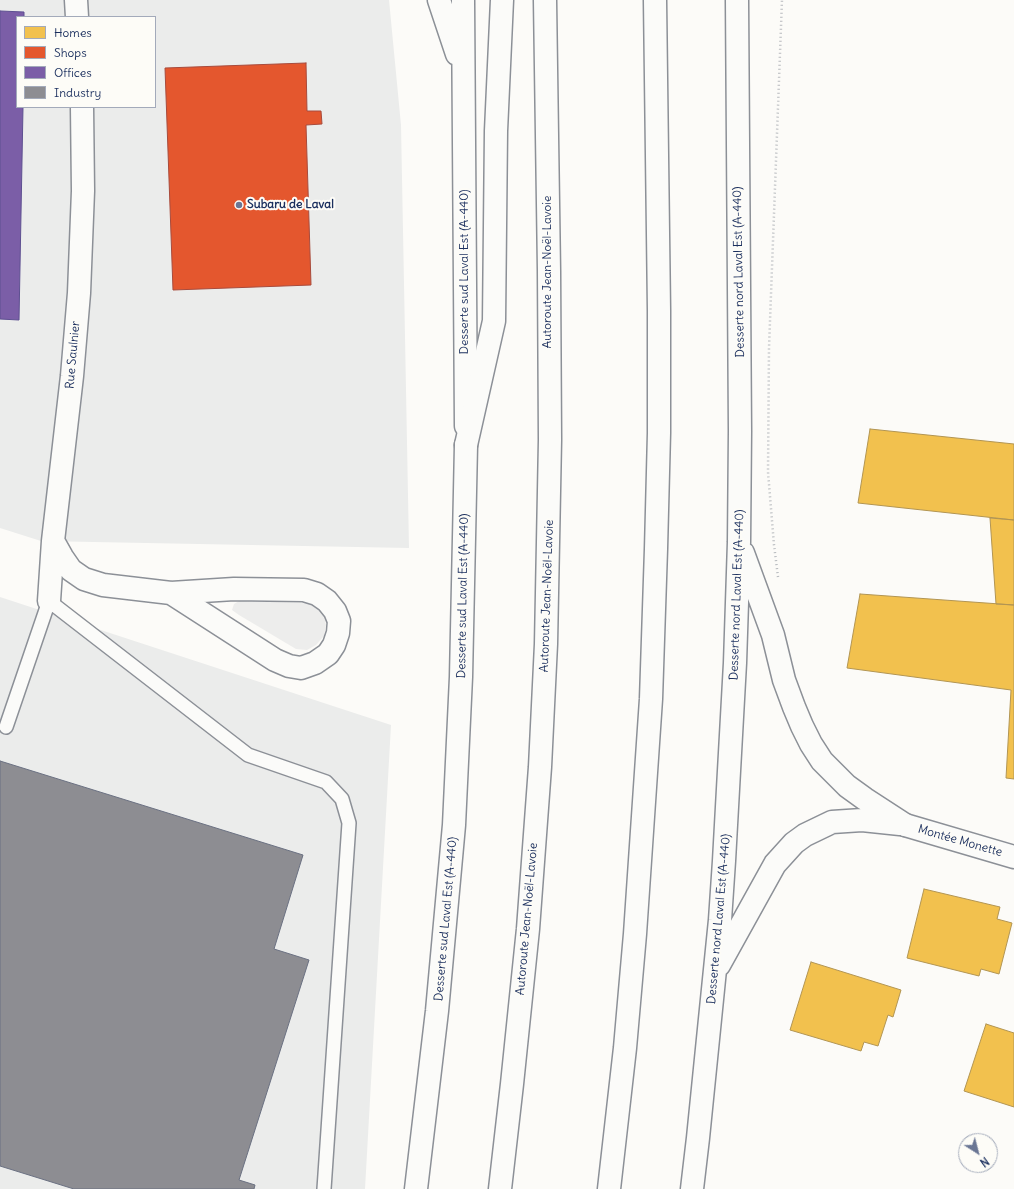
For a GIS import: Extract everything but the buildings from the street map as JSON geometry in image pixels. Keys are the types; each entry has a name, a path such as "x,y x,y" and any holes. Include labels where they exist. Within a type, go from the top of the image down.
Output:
{"main road":[{"path":"76,0 77,16"},
{"path":"439,0 464,75"},
{"name":"Desserte sud Laval Est (A-440)","path":"416,1189 438,1011 454,826 461,684 466,445 463,0"},
{"path":"466,445 494,321 496,131 502,0"},
{"name":"Autoroute Jean-Noël-Lavoie","path":"500,1189 528,929 540,767 546,644 550,440 546,0"},
{"path":"609,1189 625,1048 635,934 646,796 651,692 658,433 655,0"},
{"name":"Desserte nord Laval Est (A-440)","path":"692,1189 715,972 728,807 735,663 739,542 740,355 737,125 738,4"},
{"name":"Rue Saulnier","path":"49,601 53,541 72,376 79,293 83,191 82,108"},
{"path":"53,541 71,570 84,579 103,585 171,593 234,589 304,590 317,594 327,601 335,611 339,621 338,633 334,645 328,654 315,664 302,668 289,666 274,660 171,593"},
{"path":"739,542 774,635 784,680 802,726 811,744 822,761 847,786 905,825"},
{"path":"715,972 775,864 794,843 805,834 832,822 862,820 905,825"},
{"name":"Montée Monette","path":"905,825 1014,857"}],"lane":[{"path":"208,617 211,591"},
{"path":"6,727 49,601 248,755 326,782 342,799 349,823 324,1189"}],"path":[{"path":"778,583 768,472 768,371 782,0"}],"shaded area":[{"path":"0,0 389,0 401,125 409,548 41,541 0,528"},
{"path":"0,597 391,725 365,1189 0,1189"},
{"path":"239,601 311,603 318,607 324,615 326,625 324,636 316,645 307,650 296,649 232,610 234,604"}],"place":[{"name":"Subaru de Laval","path":"239,205"}]}
